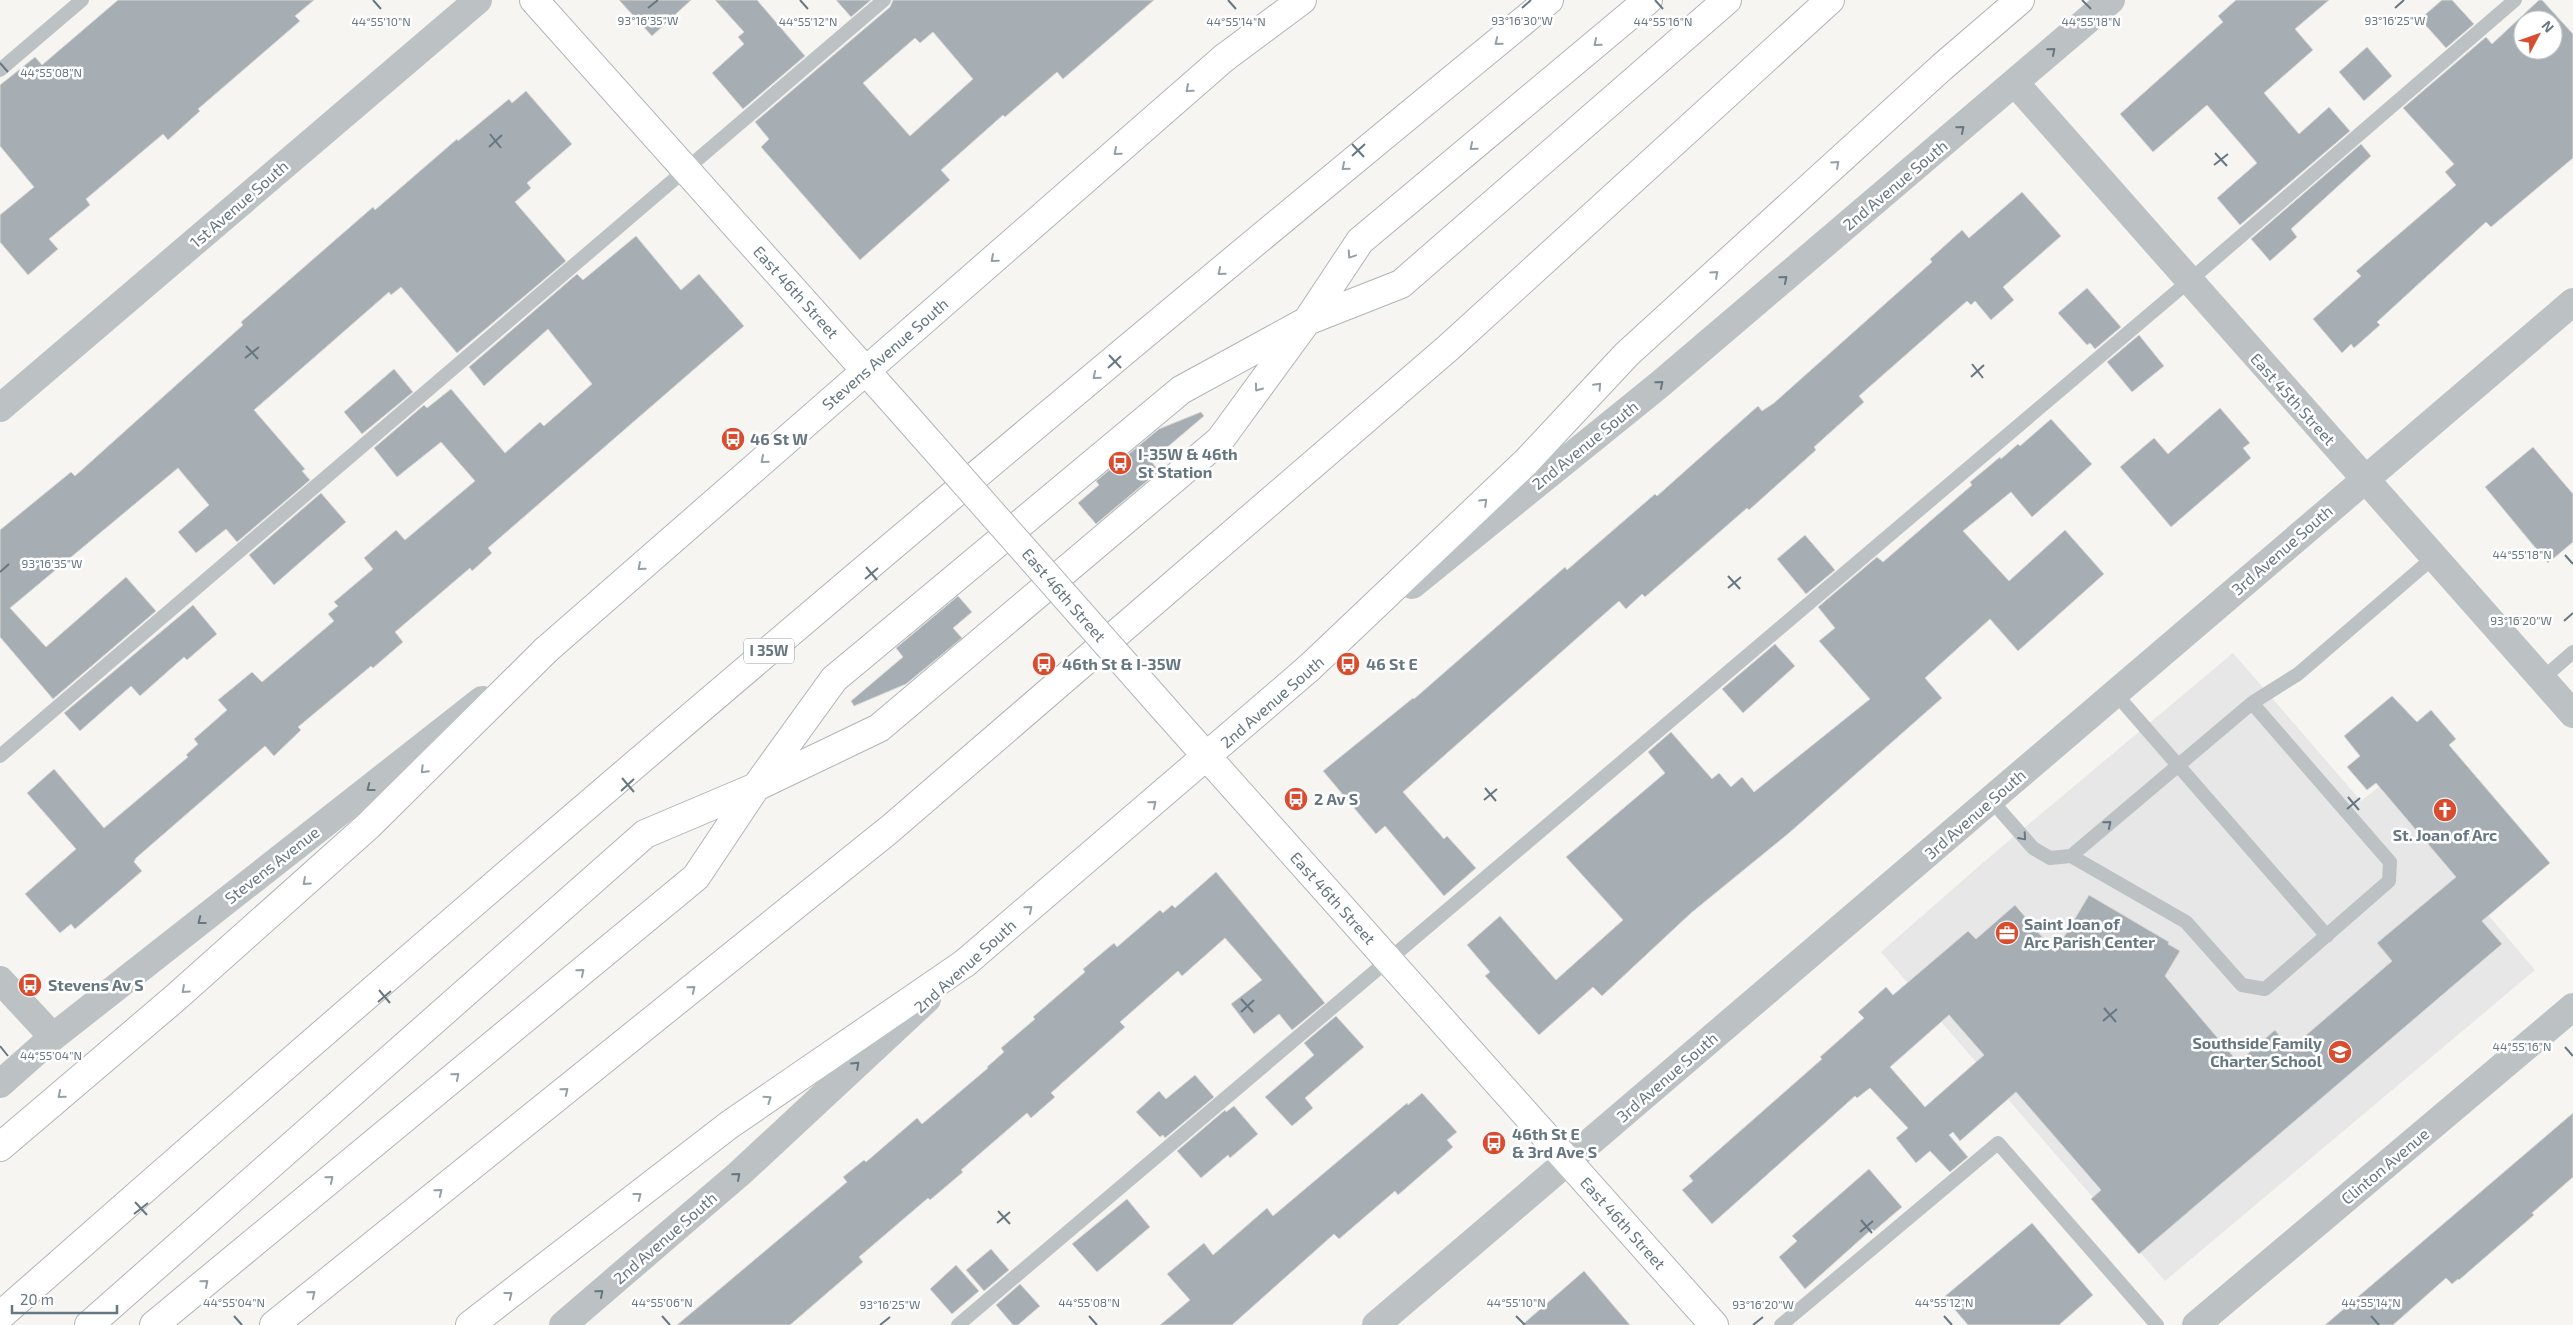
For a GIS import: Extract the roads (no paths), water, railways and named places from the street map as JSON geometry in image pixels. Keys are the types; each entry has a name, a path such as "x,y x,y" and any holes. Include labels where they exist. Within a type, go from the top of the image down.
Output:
{"main road":[{"name":"East 46th Street","path":"534,0 899,408 1207,758 1714,1325"},
{"name":"Stevens Avenue South","path":"0,1147 174,999 368,826 546,650 1224,58 1302,0"},
{"name":"I 35W","path":"0,1316 432,939 794,630 1343,169 1549,0"},
{"path":"89,1325 645,834 756,787 879,728 1220,440 1307,321 1360,241 1648,0"},
{"path":"154,1325 696,877 756,787 834,679 1181,390 1307,321 1401,284 1727,0"},
{"path":"274,1325 890,829 1448,348 1830,0"},
{"path":"1310,668 1526,462 1627,354 1942,67 2020,0"},
{"name":"2nd Avenue South","path":"965,964 1310,668"},
{"path":"470,1325 729,1125 965,964"}],"street":[{"name":"1st Avenue South","path":"0,408 478,0"},
{"path":"1224,58 1290,0"},
{"name":"2nd Avenue South","path":"1310,668 1659,385 2016,83 2111,0"},
{"name":"East 45th Street","path":"2016,83 2573,714"},
{"name":"3rd Avenue South","path":"1376,1325 2573,302"},
{"name":"Stevens Avenue","path":"0,1084 53,1038 546,650"},
{"name":"2nd Avenue South","path":"563,1325 740,1173 965,964"},
{"path":"0,980 53,1038"},
{"name":"Clinton Avenue","path":"2196,1325 2573,1007"}],"lane":[{"path":"0,70 82,0"},
{"path":"0,756 884,0"},
{"path":"958,1325 2189,281 2515,0"},
{"path":"1991,800 2033,848 2050,858 2071,856 2252,703 2298,674 2434,557"},
{"path":"2542,679 2573,652"},
{"path":"2115,693 2327,936"},
{"path":"2071,856 2186,922 2242,986 2265,989 2389,881 2390,862 2252,703"},
{"path":"1781,1325 1998,1143 2158,1325"}],"place":[{"name":"46 St W","path":"733,439"},
{"name":"I-35W & 46th St Station","path":"1120,463"},
{"name":"46th St & I-35W","path":"1044,664"},
{"name":"46 St E","path":"1348,664"},
{"name":"2 Av S","path":"1296,799"},
{"name":"St. Joan of Arc","path":"2445,810"},
{"name":"Saint Joan of Arc Parish Center","path":"2007,933"},
{"name":"Stevens Av S","path":"30,985"},
{"name":"Southside Family Charter School","path":"2340,1052"},
{"name":"46th St E & 3rd Ave S","path":"1494,1143"}]}
